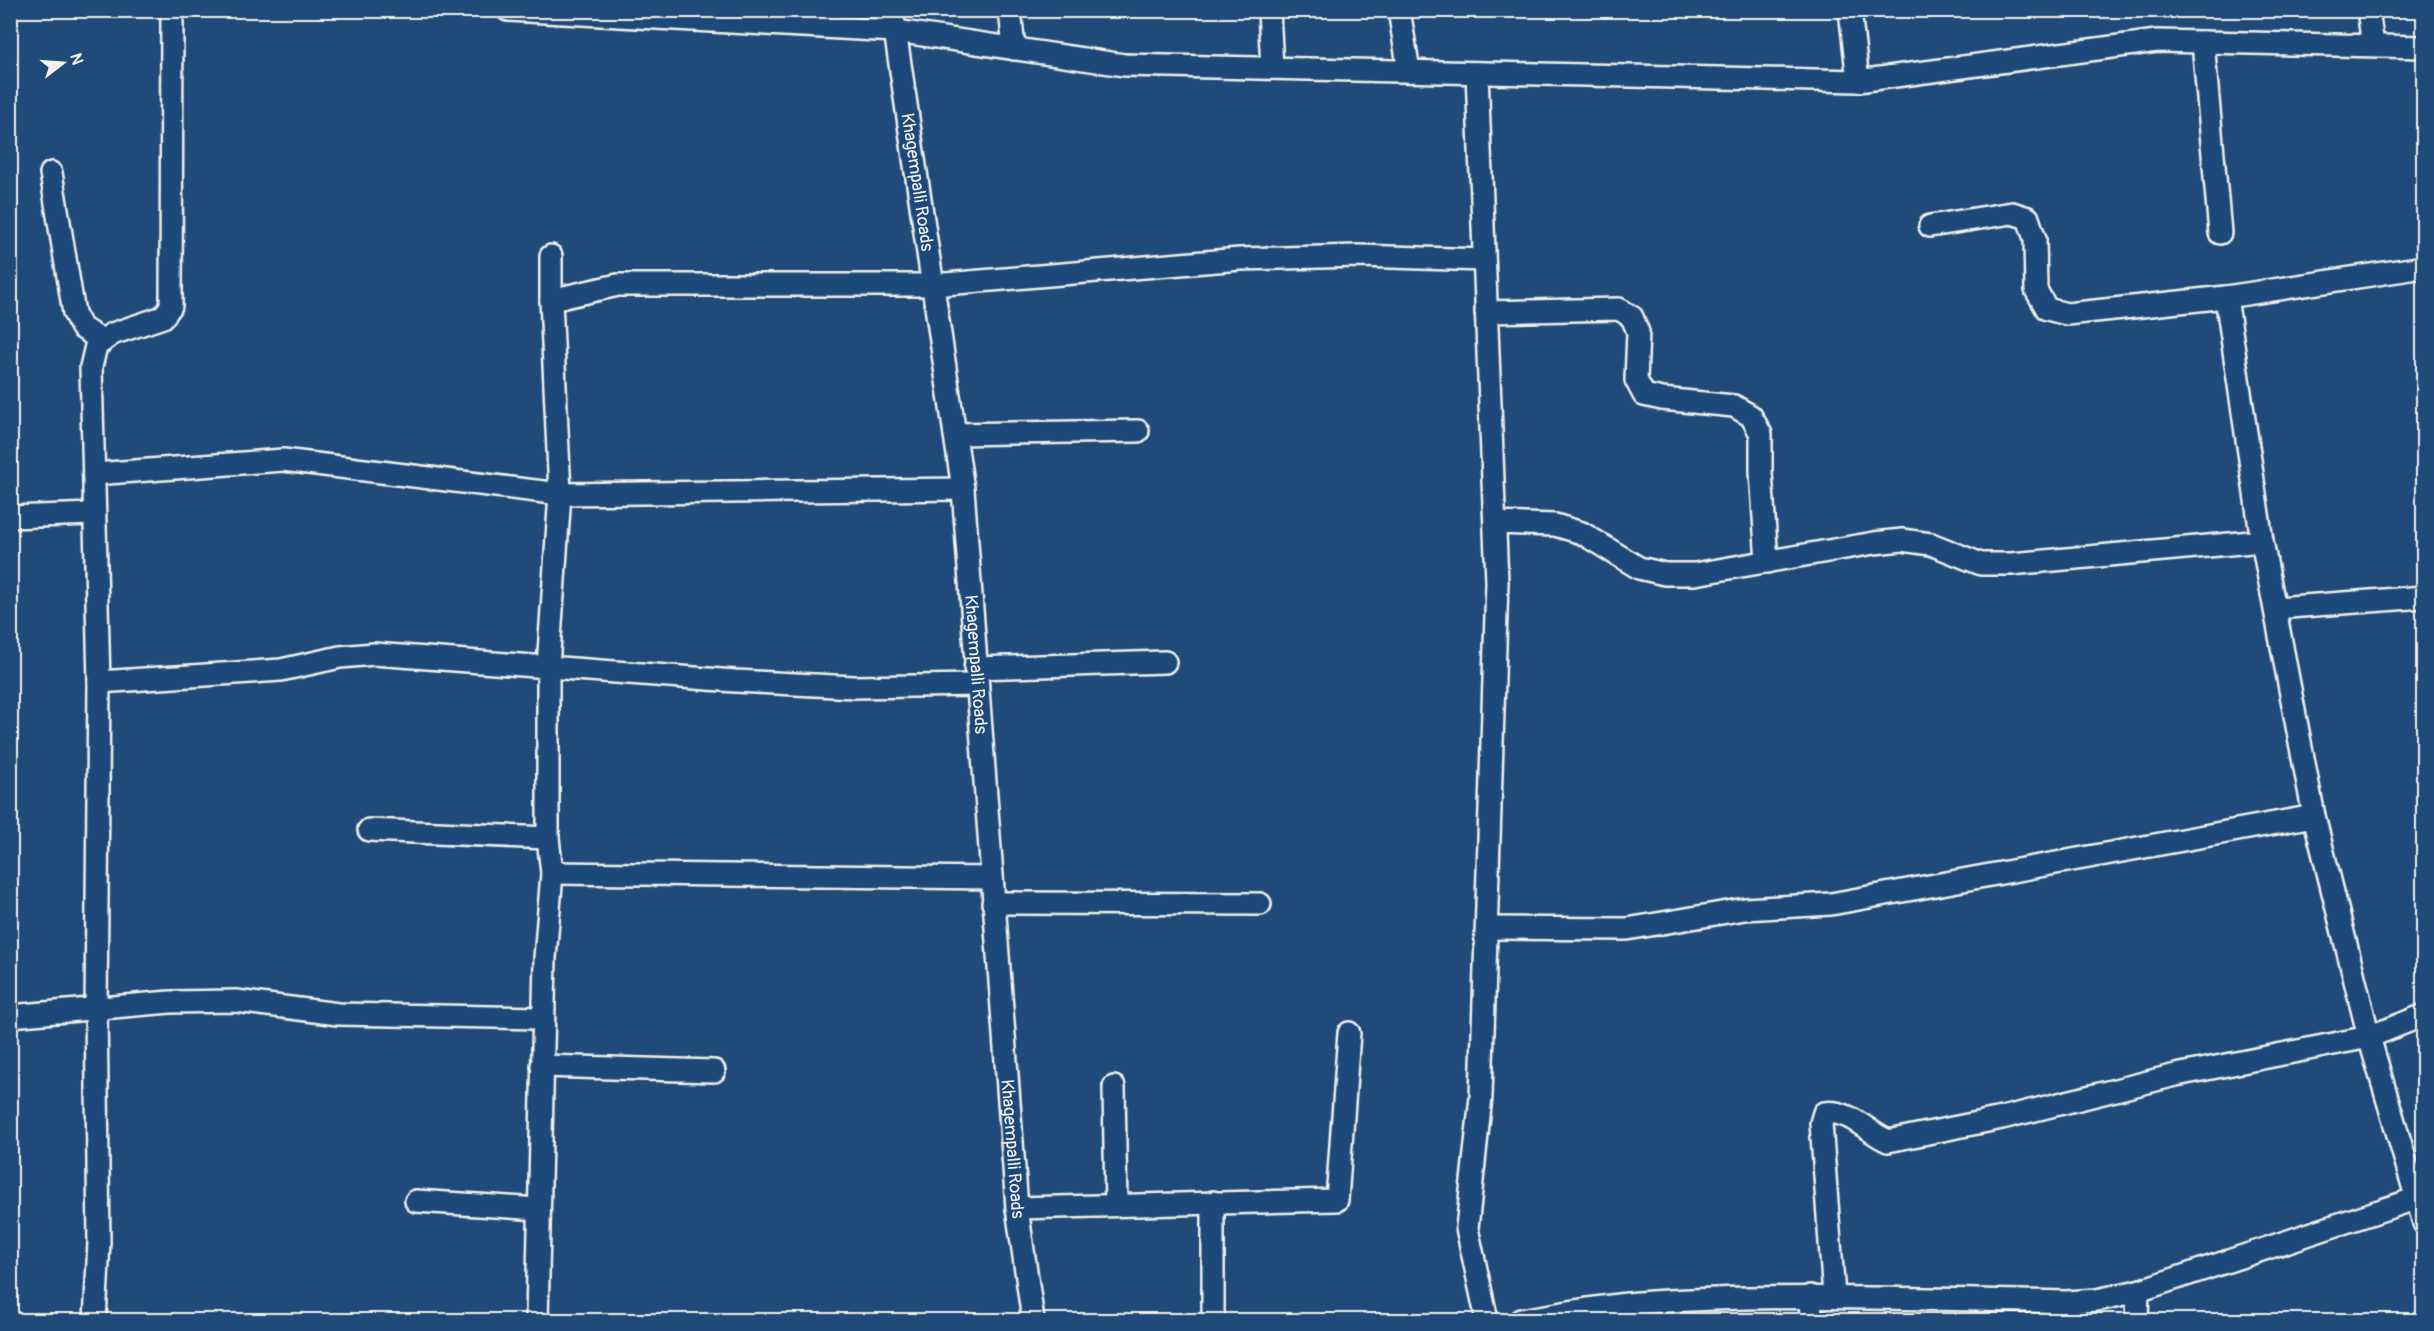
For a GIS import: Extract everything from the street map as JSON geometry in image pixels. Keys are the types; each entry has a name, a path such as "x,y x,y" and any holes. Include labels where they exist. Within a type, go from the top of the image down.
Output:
{"street":[{"path":"95,1320 99,1242 96,1010 99,682 90,368 96,346 102,341 112,334 163,317 171,306 172,10"},
{"path":"508,10 894,21 1014,49 1124,65 1858,81 2157,41 2424,47"},
{"path":"1010,10 1014,49"},
{"path":"1269,10 1272,68"},
{"path":"1399,10 1409,71"},
{"path":"1850,10 1858,81"},
{"path":"2368,10 2373,45"},
{"name":"Khagempalli Roads","path":"894,21 963,489 1017,1208 1033,1320"},
{"path":"2203,42 2220,233"},
{"path":"1477,73 1497,582 1481,1097 1467,1228 1487,1320"},
{"path":"51,173 74,313 82,328 102,341"},
{"path":"1930,226 2012,213 2028,218 2035,239 2036,290 2047,309 2067,314 2226,297 2424,267"},
{"path":"537,1320 545,958 552,873 548,838 548,667 560,494 551,256"},
{"path":"551,300 618,285 933,284 1240,259 1359,256 1484,260"},
{"path":"2226,297 2262,542 2314,816 2369,1037 2419,1196 2424,1223"},
{"path":"1486,312 1619,309 1632,316 1638,332 1636,380 1644,395 1734,406 1751,416 1761,434 1767,562"},
{"path":"955,434 1138,431"},
{"path":"94,474 283,460 560,494 963,489"},
{"path":"10,517 93,514"},
{"path":"1495,523 1555,525 1582,533 1640,568 1665,574 1695,574 1902,540 1931,544 1981,564 2022,563 2262,542"},
{"path":"2275,608 2424,597"},
{"path":"99,682 281,670 357,655 854,687 1165,662"},
{"path":"1486,928 1627,929 1745,909 1831,904 2314,816"},
{"path":"369,830 548,838"},
{"path":"552,873 992,878"},
{"path":"993,903 1260,904"},
{"path":"10,1016 170,1002 236,1001 338,1014 543,1018"},
{"path":"1834,1296 1821,1123 1824,1113 1834,1112 1848,1117 1874,1135 1888,1141 2002,1118 2176,1075 2369,1037 2424,1015"},
{"path":"1017,1208 1337,1200 1349,1033"},
{"path":"542,1066 714,1071"},
{"path":"1114,1087 1116,1205"},
{"path":"1521,1320 1638,1303 1810,1296 2064,1302 2097,1299 2138,1291 2419,1196"},
{"path":"416,1201 539,1209"},
{"path":"1213,1202 1213,1320"},
{"path":"2137,1320 2138,1291"},
{"path":"1810,1296 1811,1320"}]}
